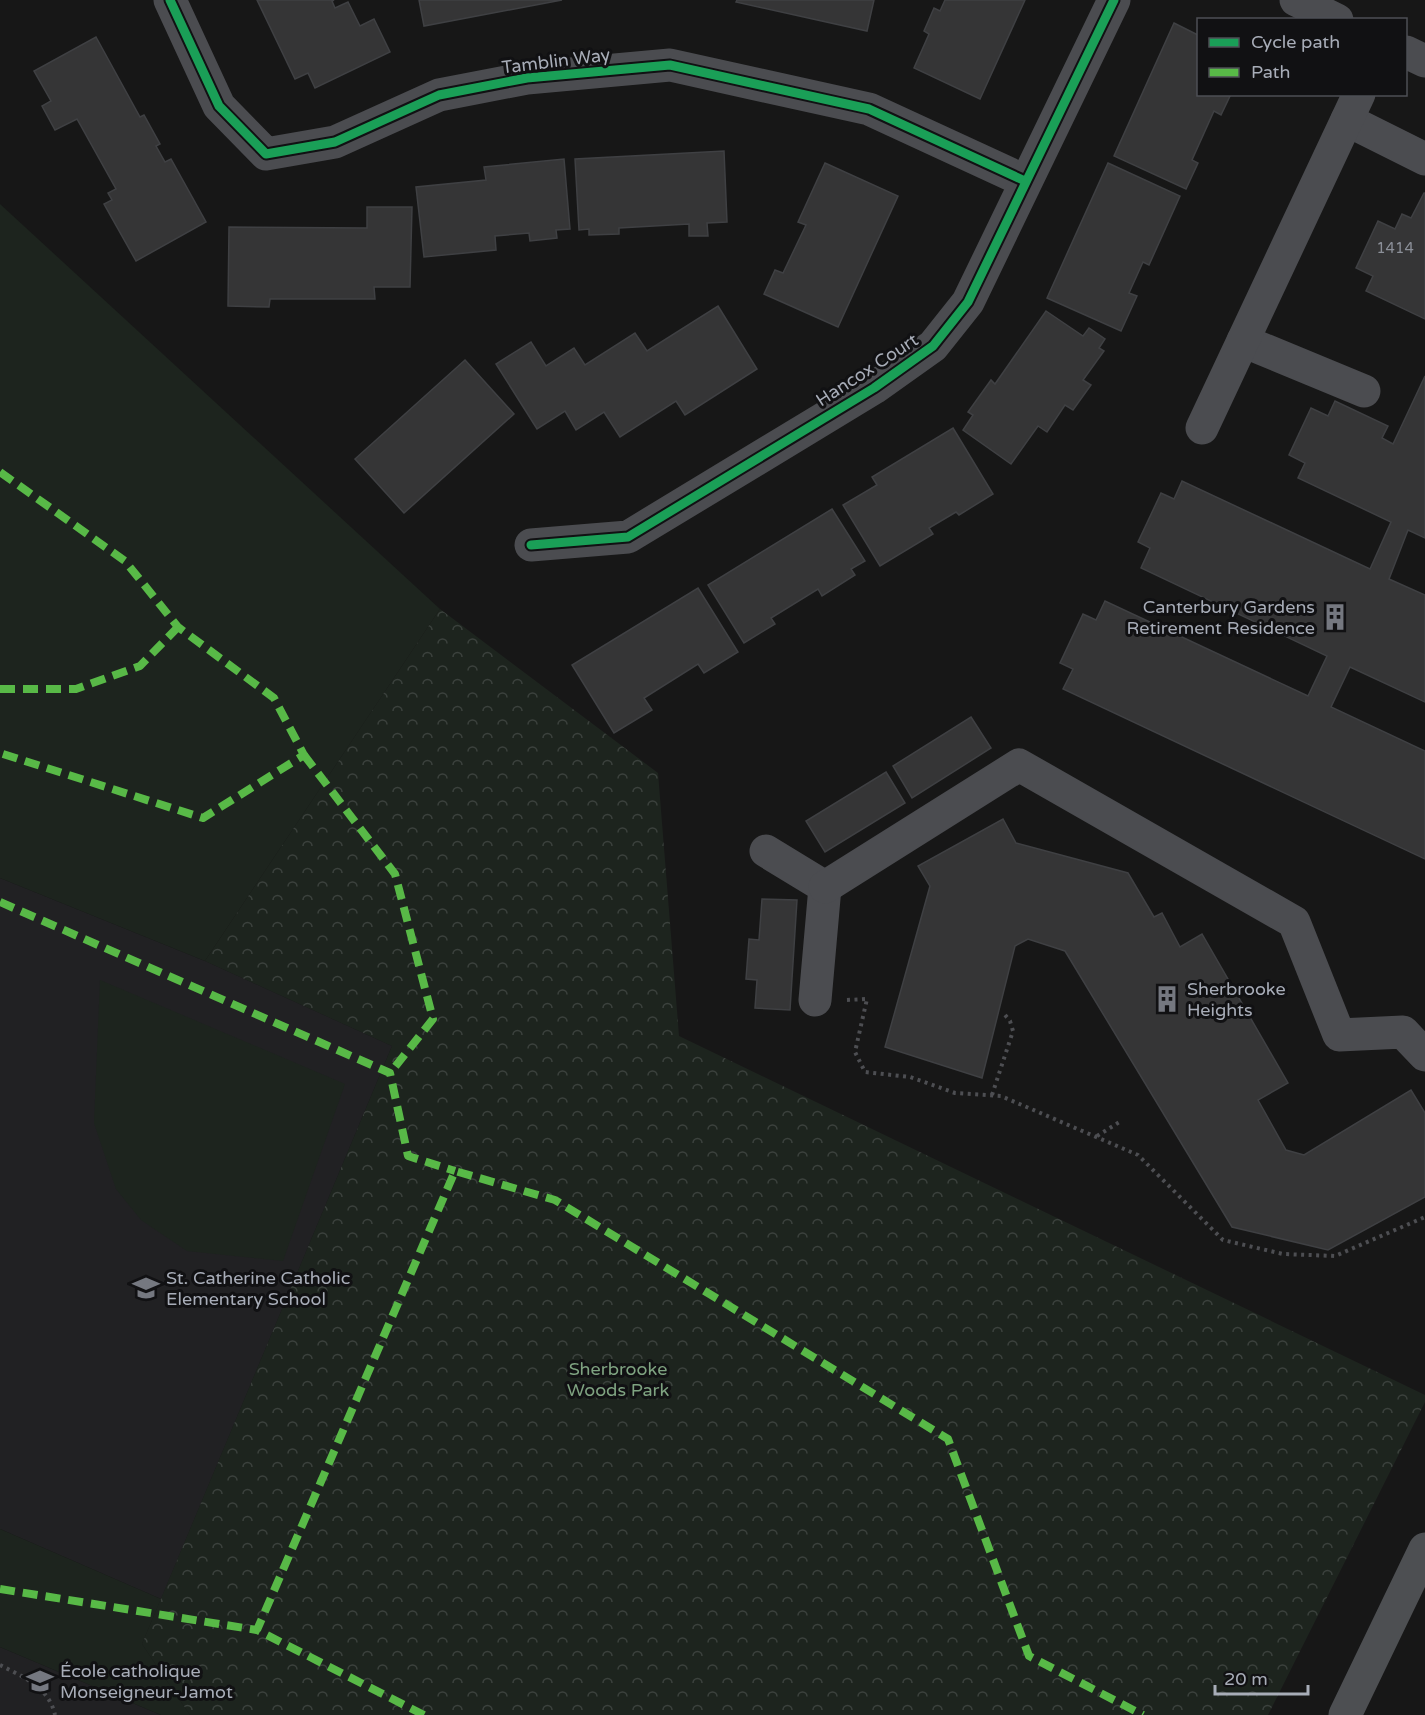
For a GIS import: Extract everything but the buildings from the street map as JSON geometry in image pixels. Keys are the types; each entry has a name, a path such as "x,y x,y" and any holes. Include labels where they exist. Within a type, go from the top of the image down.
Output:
{"main road":[{"path":"1345,1715 1425,1549"}],"street":[{"name":"Tamblin Way","path":"170,0 219,106 266,154 335,142 439,95 527,78 670,65 869,109 1025,181"},
{"name":"Hancox Court","path":"531,545 628,537 874,388 933,346 968,303 1114,0"},
{"path":"1296,0 1333,18"},
{"path":"1407,52 1425,61"},
{"path":"1202,428 1353,107 1425,159"},
{"path":"1243,341 1364,391"},
{"path":"825,887 1019,765 1294,922 1339,1035 1403,1032 1425,1055"},
{"path":"766,850 825,887"},
{"path":"815,1000 825,887"}],"path":[{"path":"815,1000 867,999 855,1052 865,1072 910,1077 955,1093 1001,1096 1138,1155 1223,1240 1283,1254 1335,1256 1425,1217"},
{"path":"992,1095 1013,1031 1005,1015"},
{"path":"1097,1136 1121,1121"},
{"path":"0,1665 34,1683 52,1703 56,1715"}],"shaded area":[{"name":"St. Catherine Catholic Elementary School","path":"0,878 205,961 392,1046 161,1599 0,1529"},
{"name":"École catholique Monseigneur-Jamot","path":"0,1647 161,1715 0,1715"}],"green space":[{"path":"0,204 440,609 205,961 0,878"},
{"name":"Sherbrooke Woods Park","path":"440,609 658,773 679,1036 1425,1395 1425,1402 1268,1715 190,1715 142,1644 392,1046 205,961"},
{"path":"100,980 345,1084 283,1261 187,1251 141,1220 116,1189 94,1123"},
{"path":"0,1529 161,1599 142,1644 190,1715 161,1715 0,1647"}],"marked path":[{"path":"0,472 125,561 178,627 274,698 304,755 203,818 0,753"},
{"path":"0,689 76,689 140,666 178,627"},
{"path":"304,755 395,874 433,1019 390,1073"},
{"path":"0,902 390,1073 408,1156 455,1171"},
{"path":"424,1715 257,1630 455,1171 555,1200 948,1439 1029,1656 1143,1715"},
{"path":"0,1589 257,1630"}],"cycle path":[{"path":"170,0 219,106 266,154 335,142 439,95 527,78 670,65 869,109 1025,181"},
{"path":"531,545 628,537 874,388 933,346 968,302 1114,0"}],"place":[{"name":"Canterbury Gardens Retirement Residence","path":"1335,617"},
{"name":"Sherbrooke Heights","path":"1167,999"},
{"name":"St. Catherine Catholic Elementary School","path":"146,1288"},
{"name":"École catholique Monseigneur-Jamot","path":"40,1681"}]}
